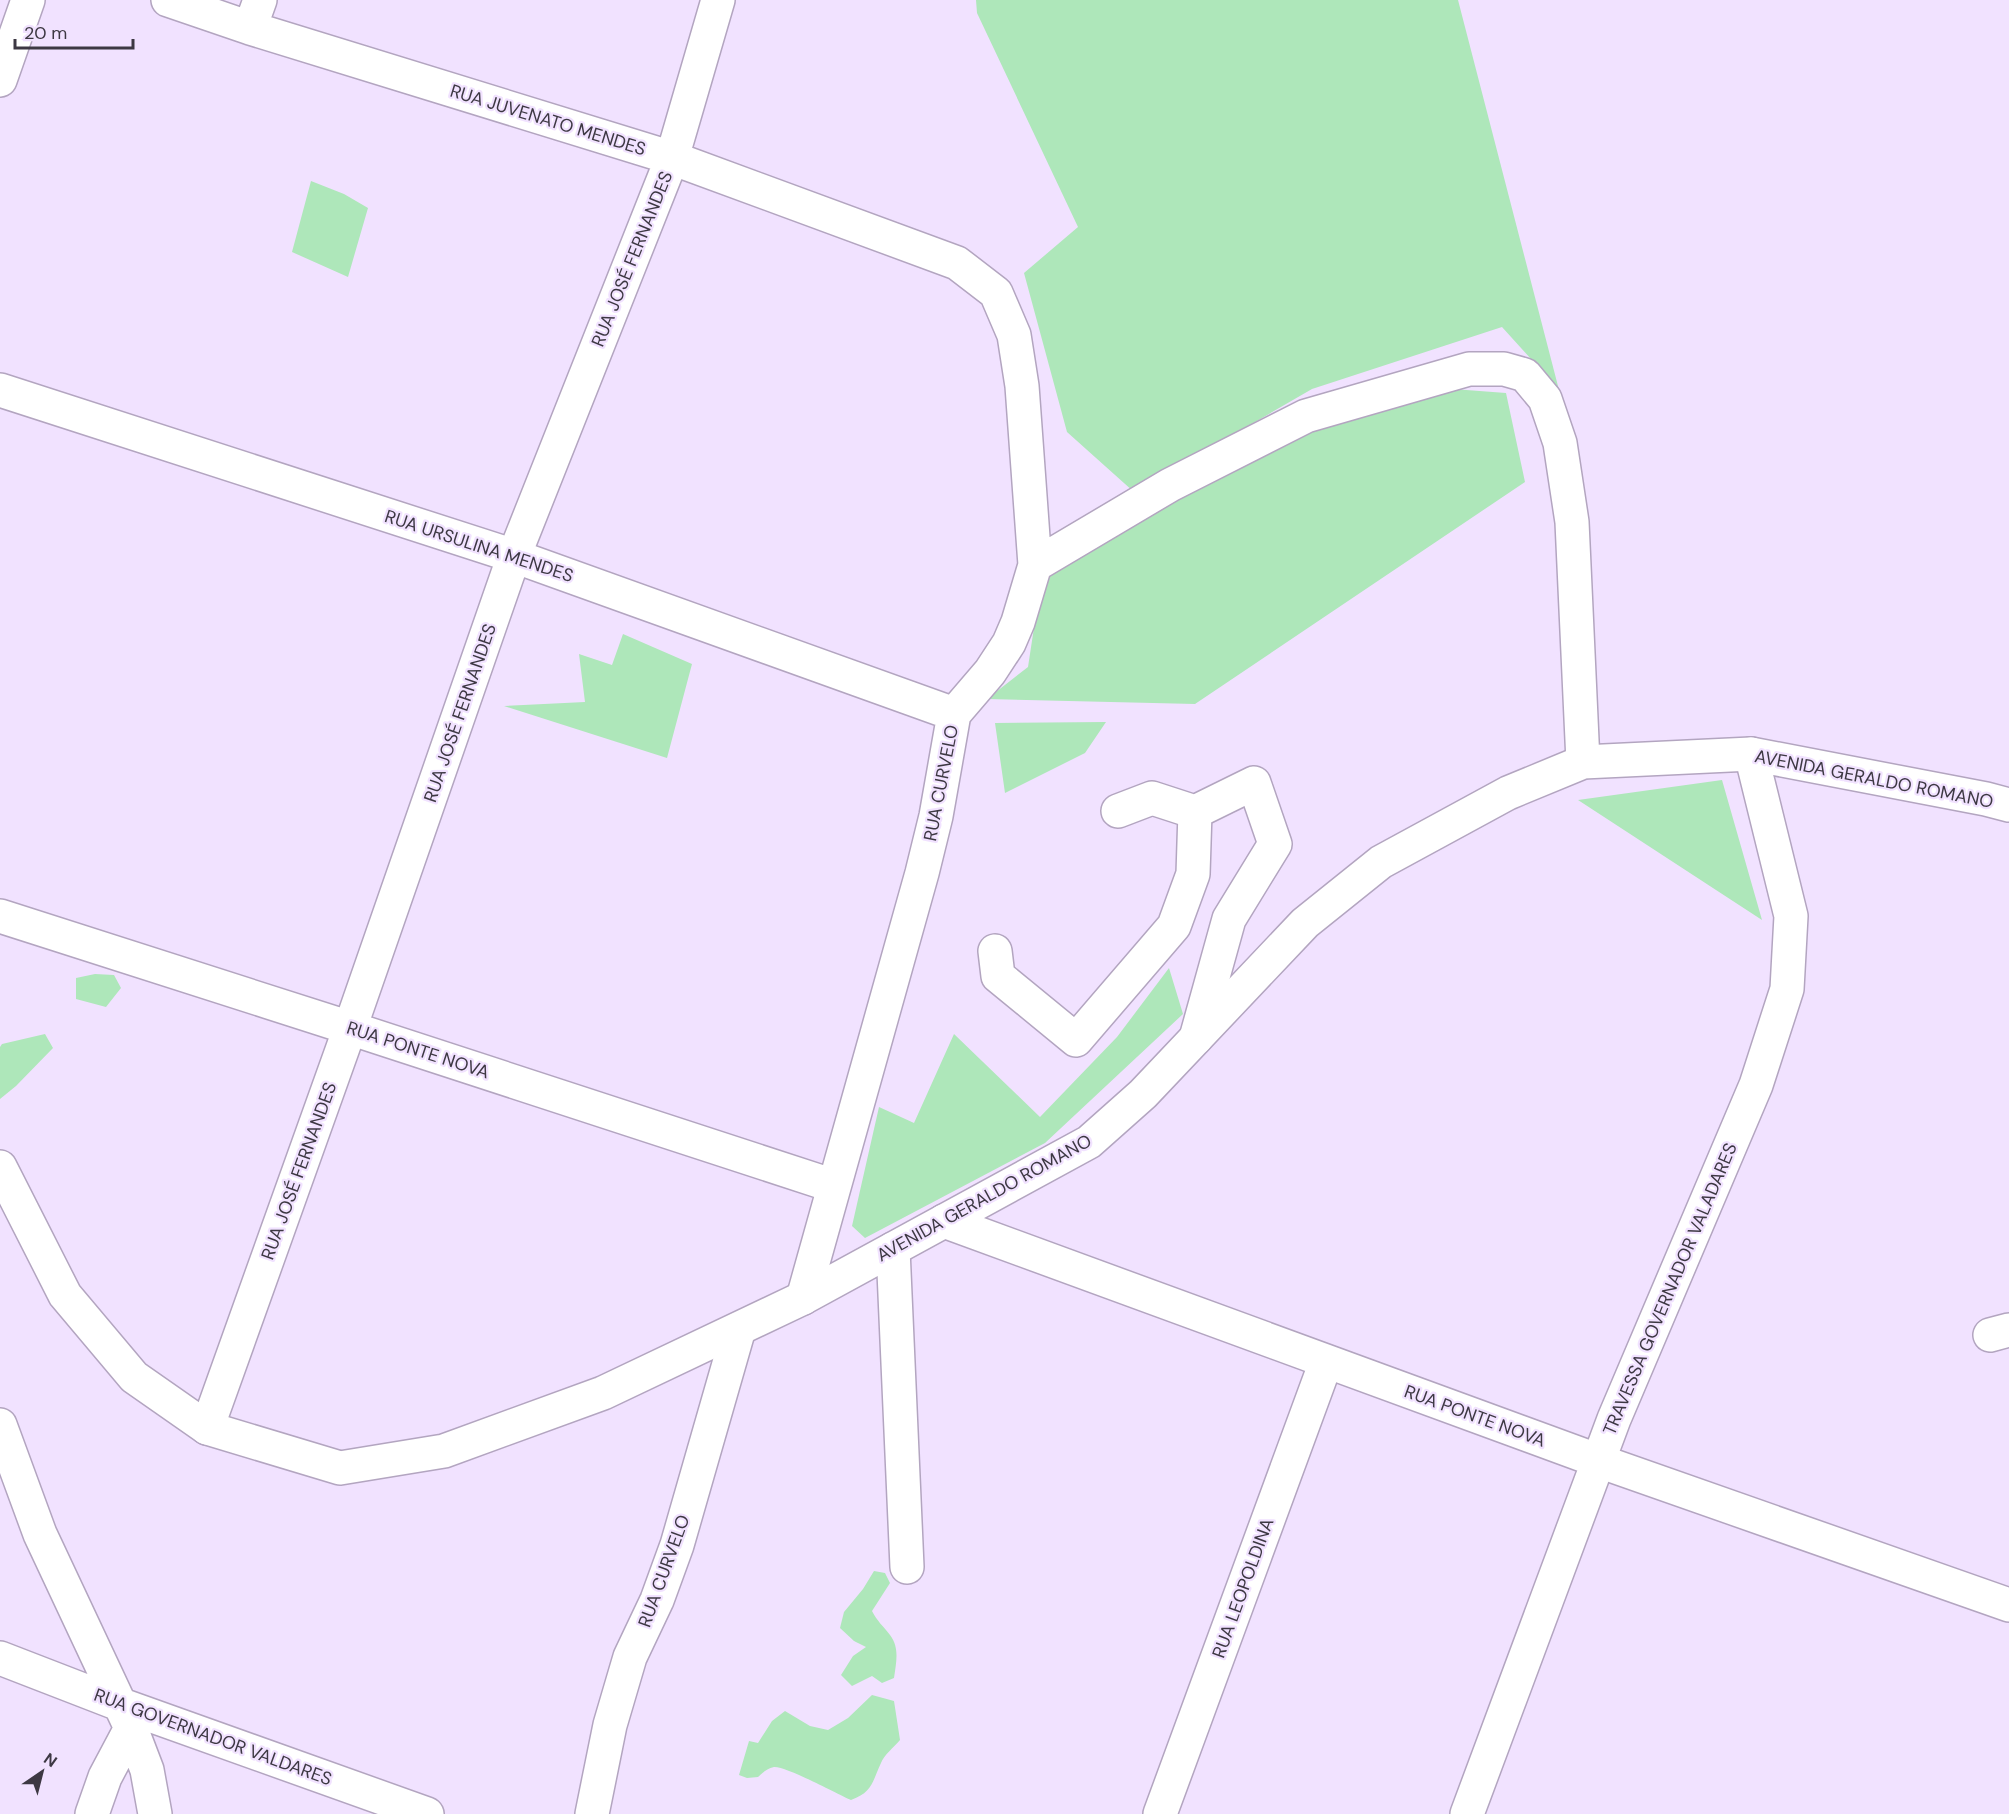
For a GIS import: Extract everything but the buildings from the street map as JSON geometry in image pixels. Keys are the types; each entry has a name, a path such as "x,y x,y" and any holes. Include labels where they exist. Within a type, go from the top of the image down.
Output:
{"street":[{"path":"0,80 28,0"},
{"name":"RUA JUVENATO MENDES","path":"168,0 255,14 672,158 957,263"},
{"name":"RUA JOSÉ FERNANDES","path":"207,1428 350,1028 514,556 672,158 718,0"},
{"name":"RUA CURVELO","path":"803,1298 922,873 936,816 954,714 990,672 1009,643 1018,622 1035,565 1022,386 1014,335 996,293 957,263"},
{"path":"1035,565 1170,485 1306,416 1468,369 1504,369 1525,375 1545,399 1560,443 1572,522 1583,762"},
{"name":"RUA URSULINA MENDES","path":"0,390 514,556 954,714"},
{"name":"AVENIDA GERALDO ROMANO","path":"0,1167 65,1295 134,1377 207,1428 340,1468 444,1451 603,1393 739,1329 803,1298 1089,1142 1143,1094 1305,923 1382,862 1508,793 1583,762 1751,754 2009,805"},
{"name":"TRAVESSA GOVERNADOR VALADARES","path":"1467,1814 1614,1419 1756,1085 1787,988 1791,915 1751,754"},
{"path":"1118,811 1152,798 1195,812 1254,783 1275,844 1228,919 1196,1038"},
{"path":"995,951 998,976 1076,1040 1174,926 1193,874 1195,812"},
{"name":"RUA PONTE NOVA","path":"0,916 834,1186"},
{"name":"RUA PONTE NOVA","path":"944,1221 1599,1461 2009,1605"},
{"path":"893,1249 907,1567"},
{"name":"RUA CURVELO","path":"592,1814 610,1725 627,1669 657,1600 677,1545 739,1329"},
{"name":"RUA LEOPOLDINA","path":"1160,1814 1326,1362"},
{"path":"0,1425 40,1534 125,1716 147,1770 154,1814"},
{"name":"RUA GOVERNADOR VALDARES","path":"0,1658 125,1716 427,1814"},
{"path":"92,1814 125,1716"}],"green space":[{"path":"976,0 1458,0 1559,390 1502,327 1312,389 1134,492 1067,432 1024,273 1078,227 977,13"},
{"path":"311,181 344,194 368,208 348,277 292,252"},
{"path":"1453,389 1506,393 1525,482 1195,704 987,699 1028,667 1042,575 1244,456 1375,405"},
{"path":"623,634 692,664 667,758 504,706 585,702 579,654 612,665"},
{"path":"1106,722 1085,753 1005,793 995,723"},
{"path":"1722,780 1762,920 1578,800"},
{"path":"1169,968 1183,1014 1045,1143 865,1238 852,1226 879,1107 914,1123 954,1034 1040,1117 1117,1037"},
{"path":"95,974 114,975 121,988 106,1007 76,999 76,978"},
{"path":"45,1034 53,1048 0,1099 0,1047 2,1044"},
{"path":"874,1571 885,1573 890,1583 872,1611 895,1645 897,1656 894,1678 882,1683 872,1676 852,1686 841,1675 853,1656 866,1647 854,1641 840,1628 844,1612"},
{"path":"872,1695 894,1701 900,1740 882,1760 871,1786 864,1794 851,1800 800,1775 774,1767 769,1768 758,1777 747,1778 739,1775 749,1741 758,1743 772,1721 785,1711 810,1726 828,1730 848,1718"}]}
